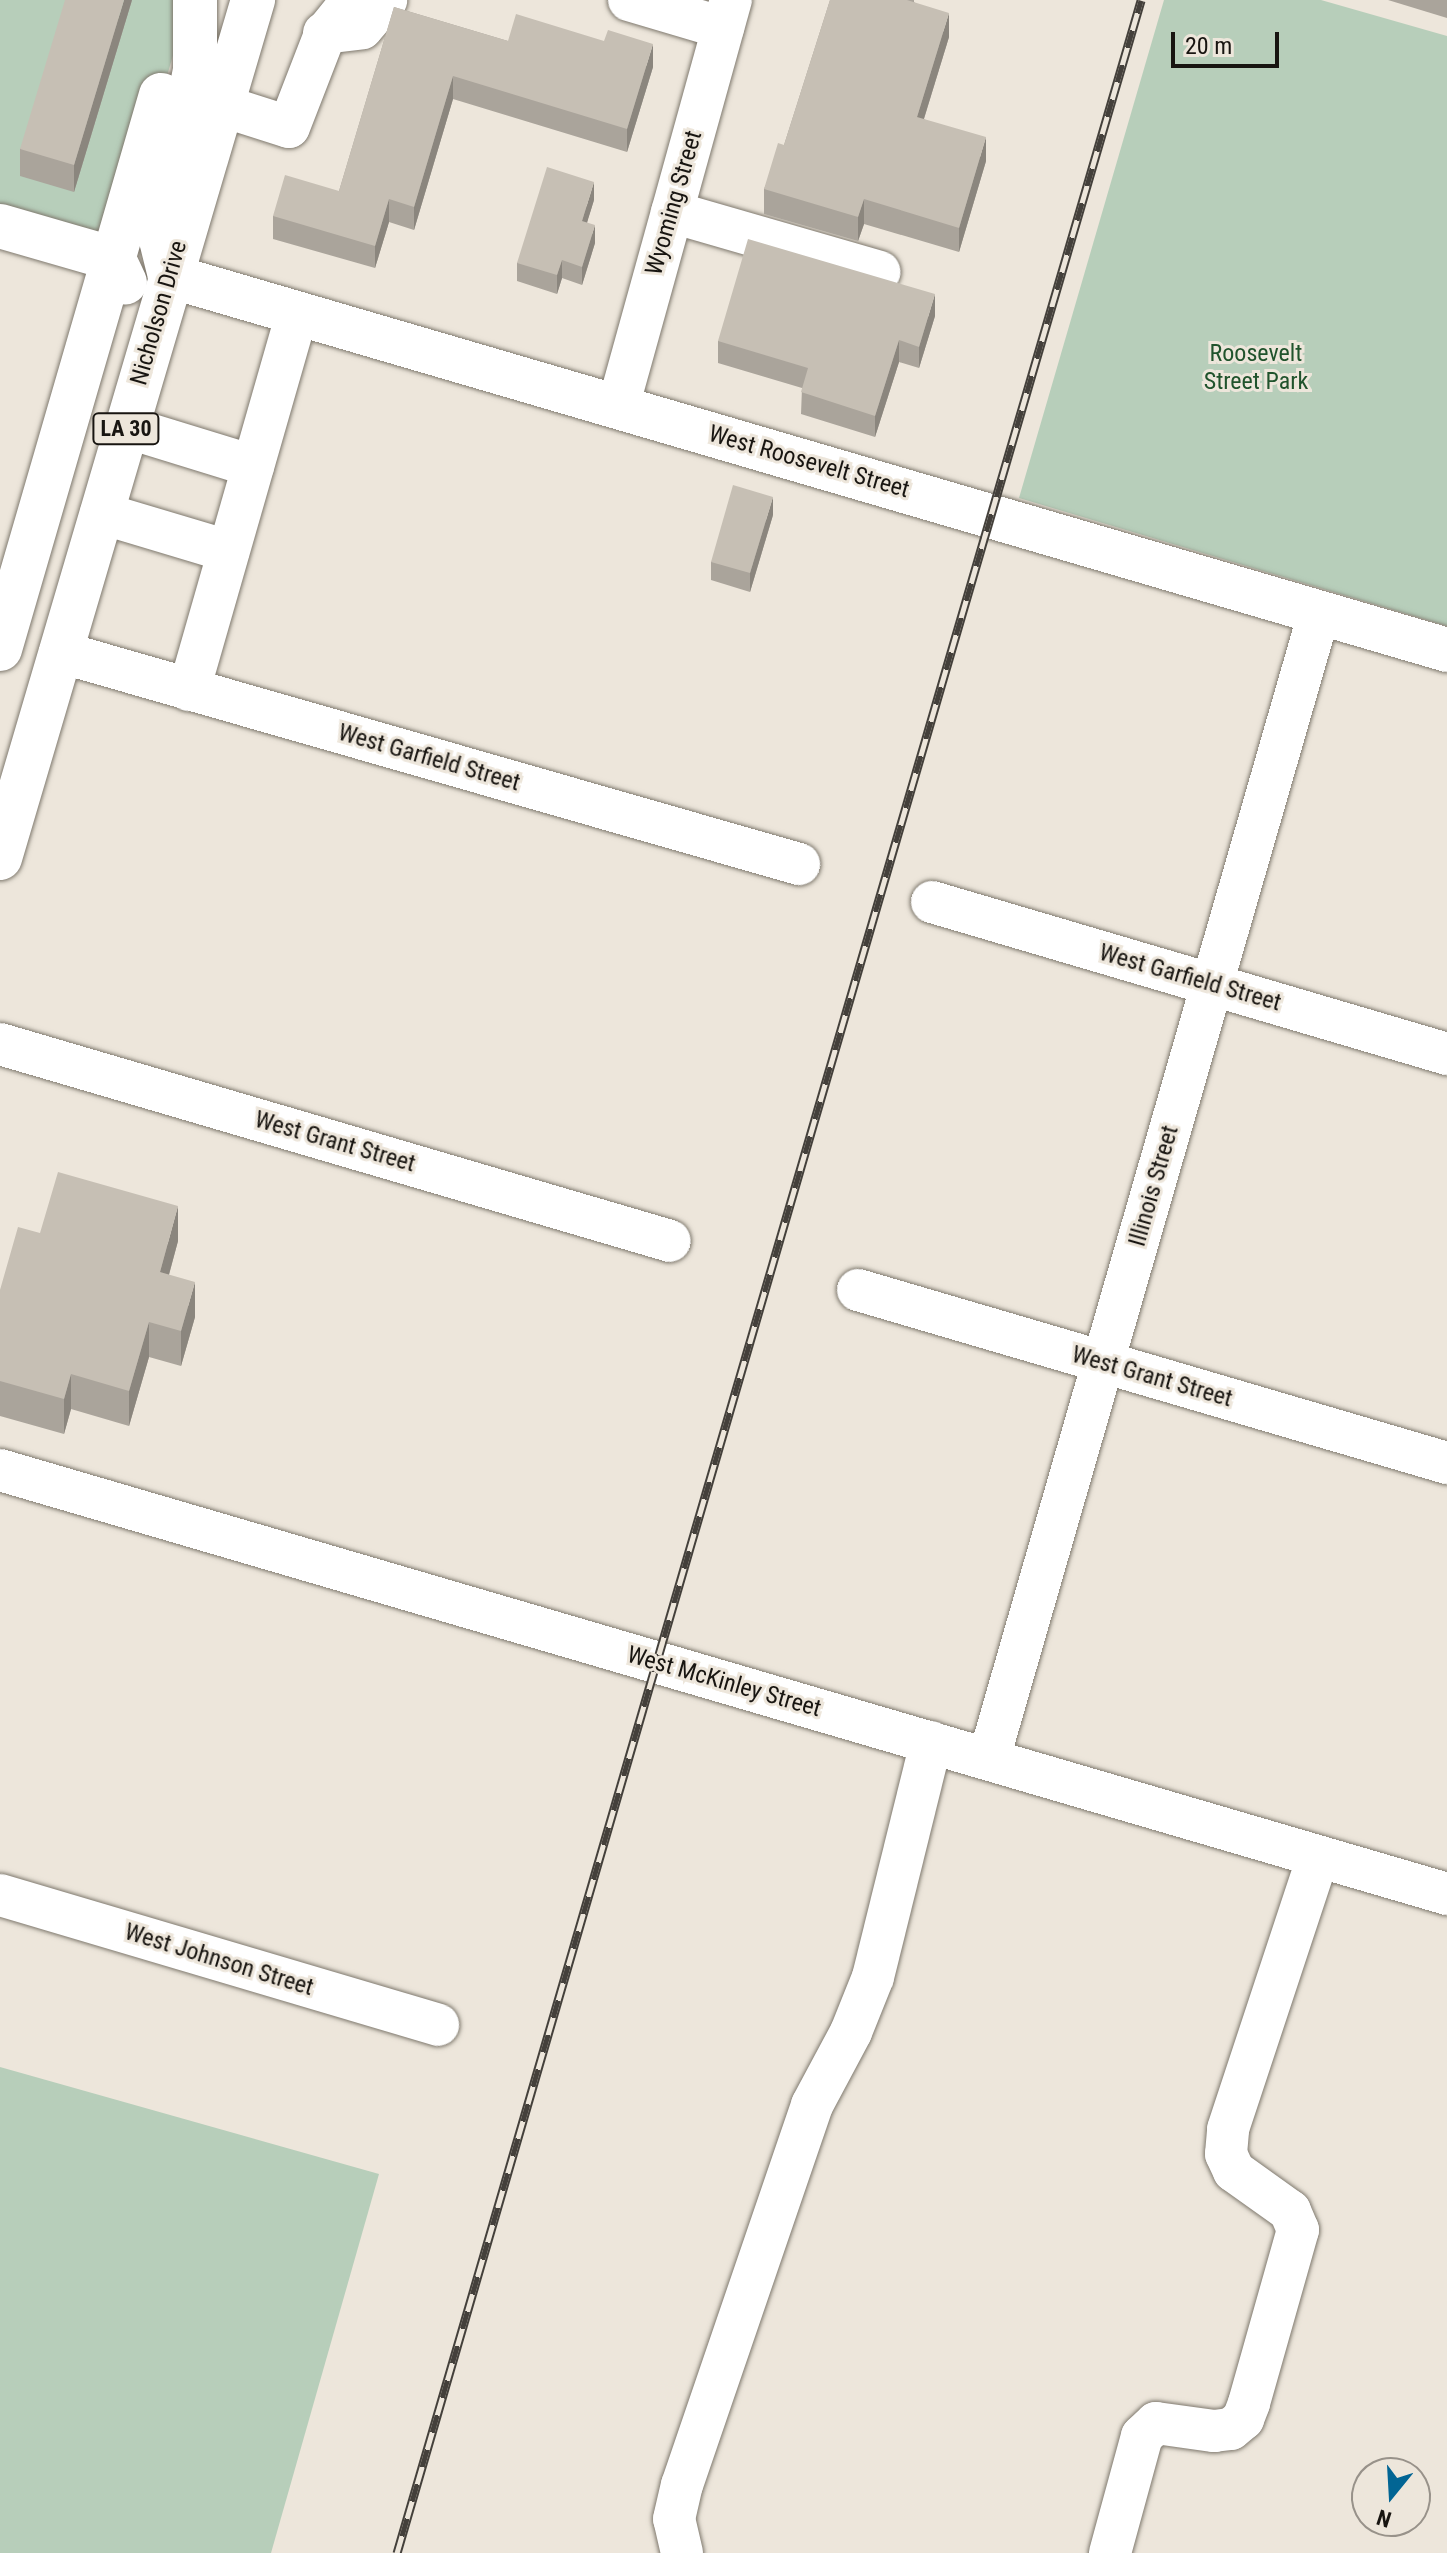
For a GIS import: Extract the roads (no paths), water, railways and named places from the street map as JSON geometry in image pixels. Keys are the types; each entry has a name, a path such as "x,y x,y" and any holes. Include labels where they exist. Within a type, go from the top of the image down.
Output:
{"main road":[{"name":"LA 30","path":"1,640 192,0"},
{"path":"170,276 161,240 195,70 192,0"},
{"name":"Nicholson Drive","path":"0,858 253,0"},
{"path":"0,226 114,259 130,293 123,362 97,476 95,532"},
{"name":"West Roosevelt Street","path":"170,276 1447,650"}],"street":[{"path":"223,106 289,127 329,15 362,28 386,0"},
{"path":"629,0 727,14"},
{"name":"Wyoming Street","path":"618,407 727,14"},
{"path":"672,212 880,272"},
{"path":"189,690 297,313"},
{"path":"126,427 253,466"},
{"path":"95,532 228,551"},
{"name":"Illinois Street","path":"989,1758 1319,613"},
{"name":"West Garfield Street","path":"60,652 799,864"},
{"name":"West Garfield Street","path":"932,902 1447,1054"},
{"name":"West Grant Street","path":"0,1044 670,1241"},
{"name":"West Grant Street","path":"858,1290 1447,1463"},
{"name":"West McKinley Street","path":"0,1470 1447,1894"},
{"path":"682,2553 674,2519 682,2485 812,2105 851,2032 873,1977 931,1742"},
{"path":"1110,2553 1142,2436 1156,2423 1214,2431 1231,2429 1243,2419 1249,2403 1298,2230 1290,2211 1234,2171 1226,2154 1228,2129 1318,1857"},
{"name":"West Johnson Street","path":"0,1895 438,2025"}],"railway":[{"path":"397,2553 1141,0"}],"park label":[{"name":"Roosevelt Street Park","path":"1256,368"}]}
